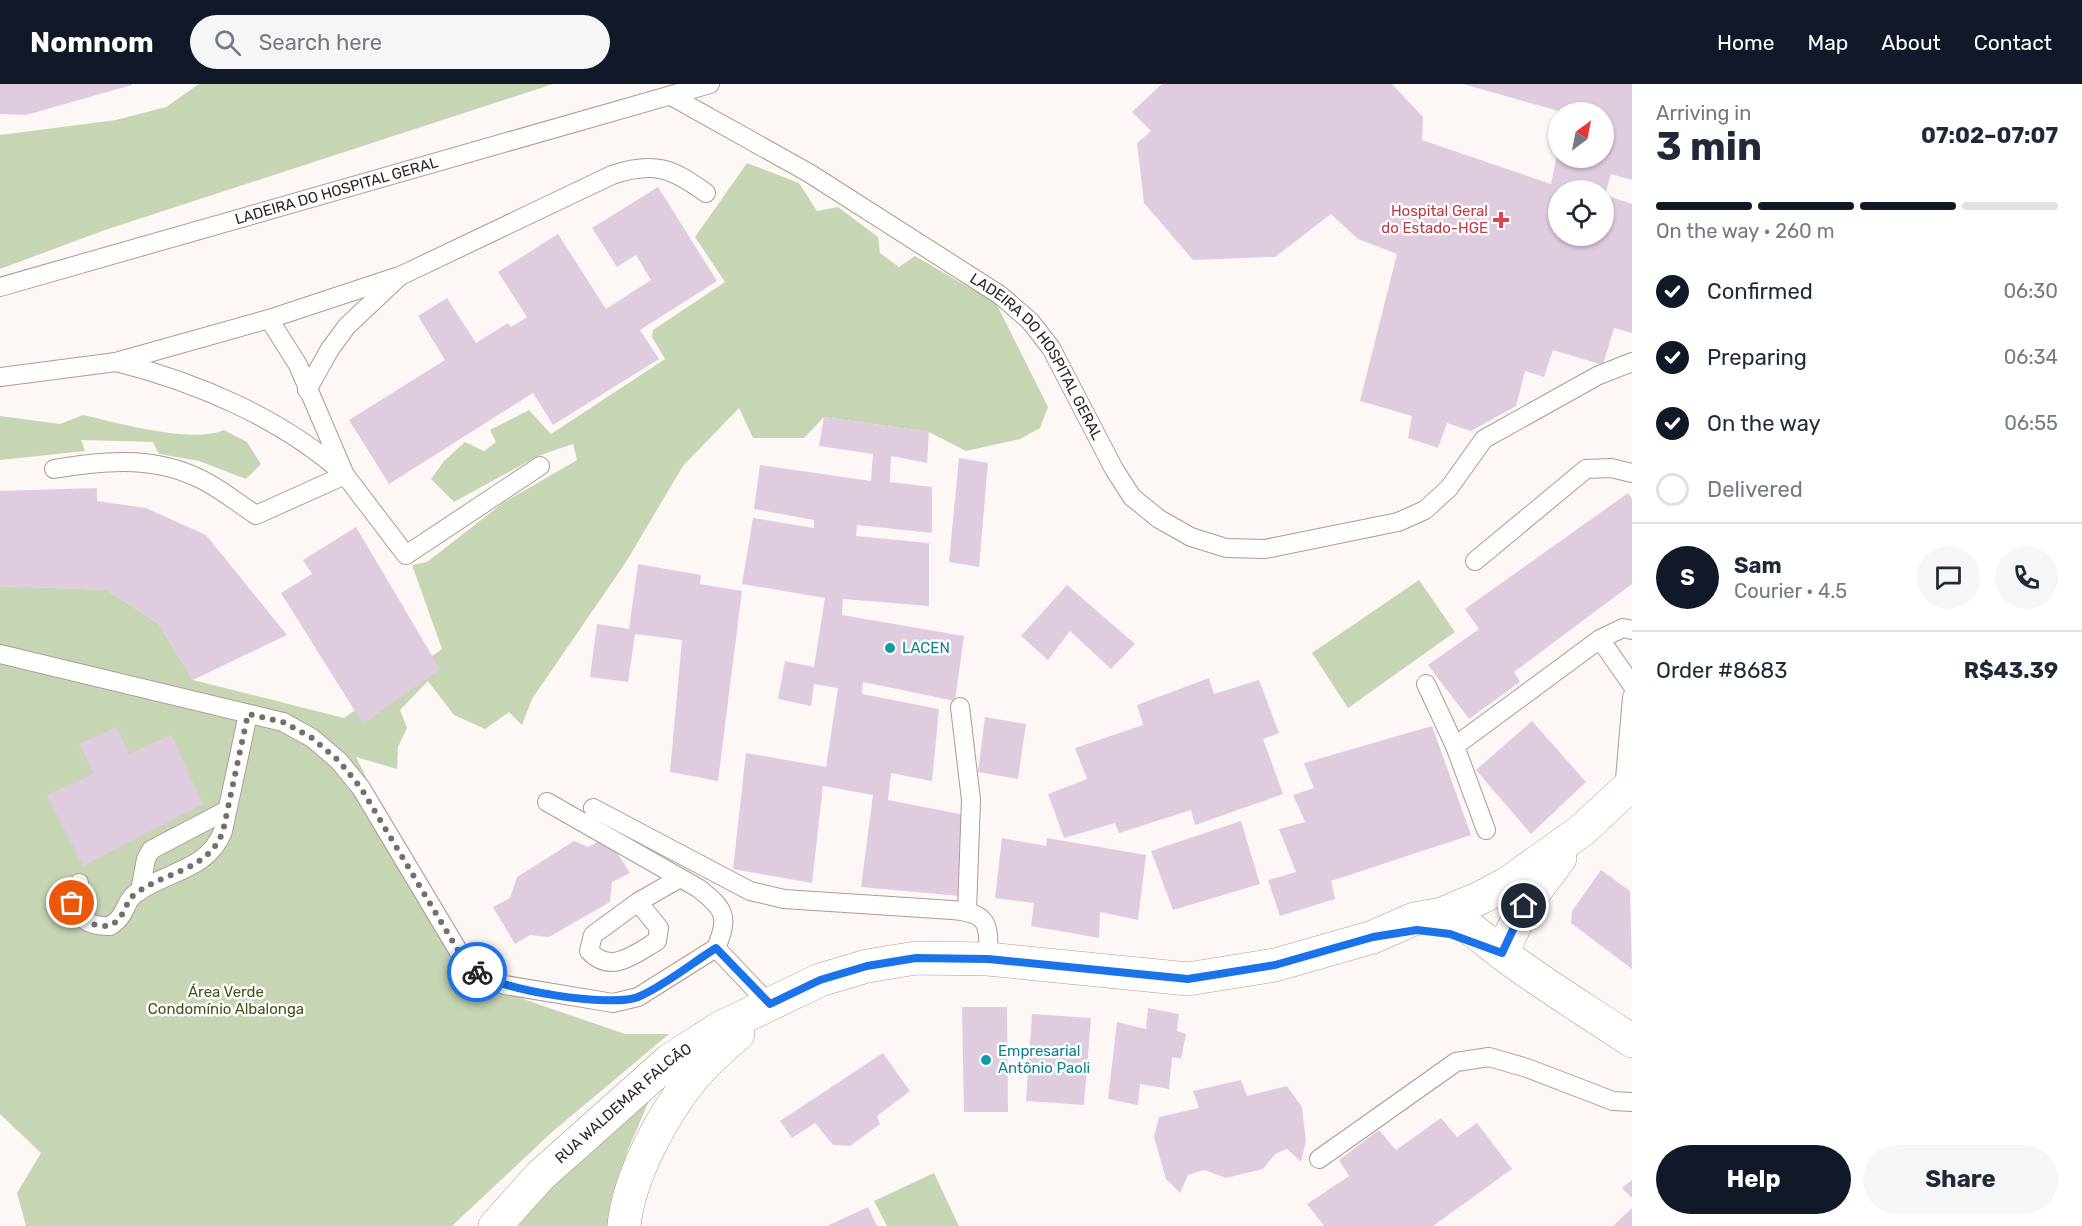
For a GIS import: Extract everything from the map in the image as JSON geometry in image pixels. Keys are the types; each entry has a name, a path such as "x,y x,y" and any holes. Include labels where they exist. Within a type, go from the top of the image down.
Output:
{"street":[{"name":"RUA WALDEMAR FALCÃO","path":"495,1226 540,1176 670,1060 720,1028 820,980 867,966 916,958 988,959 1188,979 1275,965 1373,937 1414,919 1442,914 1508,883 1581,831 1628,788"},
{"name":"RUA WALDEMAR FALCÃO","path":"1373,937 1431,930 1470,939 1502,953 1524,906 1581,831"},
{"path":"1442,914 1480,933 1502,953 1632,1041"},
{"name":"RUA WALDEMAR FALCÃO","path":"624,1226 635,1185 650,1146 672,1106 696,1074 770,1004"}],"lane":[{"name":"LADEIRA DO HOSPITAL GERAL","path":"0,287 710,84"},
{"name":"LADEIRA DO HOSPITAL GERAL","path":"671,96 809,173 1000,295 1030,321 1051,348 1132,497 1159,519 1191,537 1226,548 1265,549 1398,522 1425,510 1449,488 1468,458 1484,439 1597,376 1632,362"},
{"path":"0,377 116,362 268,320 400,276 612,175 635,168 662,167 687,179 706,193"},
{"path":"308,390 330,349 347,326 400,276"},
{"path":"268,320 285,341 345,476"},
{"path":"116,362 154,371 242,409 309,447 345,476 406,555 540,466"},
{"path":"54,470 123,461 175,469 211,484 256,515 345,476"},
{"path":"1475,561 1586,469 1611,468 1632,473"},
{"path":"1455,746 1600,639 1623,628 1632,630"},
{"path":"1600,639 1632,685"},
{"path":"0,654 283,722 312,738 339,761 361,788 465,962 482,977 505,985 613,1003 638,997 716,948 724,930 725,917 716,901 546,802"},
{"path":"1426,684 1455,746 1486,830"},
{"path":"1628,788 1632,697"},
{"path":"960,707 971,800 967,911"},
{"path":"79,884 72,903 76,913 97,926 110,926 119,921 133,895 209,856 218,844 248,714"},
{"path":"593,808 750,891 784,899 967,911 981,917 987,926 988,959"},
{"path":"140,891 151,850 227,810"},
{"path":"638,902 680,878"},
{"path":"716,948 770,1004"},
{"path":"1319,1159 1456,1062 1489,1058 1527,1068 1614,1101 1632,1102"}],"green space":[{"path":"199,84 553,84 105,230 0,269 0,135 116,120 166,107"},
{"name":"Área Verde Condomínio Albalonga","path":"747,163 799,183 817,211 838,207 878,237 880,253 899,267 915,256 996,303 1048,407 1040,428 1020,439 966,451 929,432 824,417 804,438 753,438 739,408 683,466 626,562 532,699 522,725 509,712 485,729 454,715 428,681 400,710 407,728 398,747 397,769 356,757 468,980 625,1034 669,1034 551,1133 452,1226 26,1226 17,1193 41,1153 0,1114 0,586 107,590 159,624 193,680 344,718 442,649 412,565 427,562 503,503 577,460 573,444 538,456 454,502 431,479 444,461 465,442 484,451 496,442 490,430 529,410 551,434 665,359 652,337 653,330 725,282 695,237"},
{"path":"83,415 174,434 210,434 224,430 247,442 261,464 246,479 199,461 159,454 153,442 81,440 85,451 0,460 0,416 60,424"},
{"path":"1419,580 1455,632 1348,708 1312,653"},
{"path":"652,1094 627,1152 608,1226 519,1226 522,1216"},
{"path":"934,1173 959,1226 887,1226 874,1201"}],"building":[{"path":"0,84 132,85 26,115 0,114"},
{"path":"1162,84 1392,84 1423,117 1422,140 1548,183 1548,246 1614,246 1614,198 1632,204 1632,333 1614,328 1603,365 1553,350 1544,377 1525,371 1516,406 1471,431 1447,423 1438,448 1408,438 1412,416 1360,401 1397,254 1358,239 1331,214 1275,257 1193,260 1144,203 1137,143 1151,131 1132,112"},
{"path":"1463,84 1632,84 1632,180 1611,174 1609,180 1552,180 1554,168 1614,168 1614,102 1548,102 1548,108"},
{"path":"658,187 717,281 640,330 659,359 553,425 533,393 389,484 349,420 445,360 418,316 447,298 476,343 508,323 511,327 527,317 498,272 558,234 606,309 651,280 636,255 617,267 592,228"},
{"name":"LACEN","path":"824,417 929,432 927,463 891,456 890,482 932,487 932,533 857,525 856,536 929,543 929,606 843,599 842,615 964,636 955,701 863,682 862,694 939,709 932,781 891,773 888,800 965,815 959,896 861,887 873,795 823,786 812,883 733,869 746,753 826,767 838,688 814,684 811,706 778,699 785,661 814,667 825,598 742,584 753,518 814,528 814,520 754,509 760,465 871,481 873,454 819,446"},
{"path":"959,458 988,463 979,567 949,562"},
{"path":"97,488 97,501 146,508 206,535 287,635 193,680 159,624 107,590 0,586 0,491"},
{"path":"1628,493 1632,499 1632,584 1514,672 1520,682 1469,719 1428,665 1479,629 1465,609"},
{"path":"356,527 440,669 363,724 281,593 312,574 303,560"},
{"path":"638,564 701,575 700,584 742,591 718,781 670,772 682,640 635,634 628,682 590,677 597,624 629,629"},
{"path":"1067,585 1135,644 1111,669 1070,631 1048,660 1021,636"},
{"path":"1209,678 1214,694 1259,680 1279,733 1263,739 1283,794 1195,825 1191,810 1119,833 1115,823 1064,838 1048,794 1087,779 1075,748 1143,725 1137,705"},
{"path":"985,717 1026,724 1018,779 978,772"},
{"path":"1532,721 1586,782 1531,834 1476,770"},
{"path":"1432,726 1471,835 1331,881 1335,899 1280,916 1268,880 1296,872 1279,829 1305,822 1293,795 1314,788 1304,763"},
{"path":"117,727 129,754 171,735 203,804 83,866 47,795 94,774 79,744"},
{"path":"1241,821 1260,884 1173,910 1151,851"},
{"path":"607,837 630,873 612,882 610,902 549,937 530,935 515,944 493,907 510,898 517,877 574,841 588,847"},
{"path":"1002,838 1046,846 1047,838 1146,855 1138,920 1100,912 1099,938 1031,926 1034,903 995,898"},
{"path":"1601,870 1630,891 1632,969 1571,923 1572,911"},
{"name":"Empresarial Antônio Paoli","path":"962,1007 1007,1007 1008,1112 964,1112"},
{"path":"1148,1008 1179,1014 1177,1031 1186,1034 1181,1059 1172,1057 1169,1089 1140,1084 1138,1105 1108,1099 1117,1022 1146,1029"},
{"path":"1032,1014 1091,1018 1084,1105 1026,1101"},
{"path":"883,1053 910,1091 877,1116 880,1124 850,1146 833,1145 815,1123 792,1138 780,1121"},
{"path":"1241,1080 1247,1096 1287,1086 1302,1107 1306,1141 1301,1162 1287,1149 1275,1154 1263,1169 1226,1178 1204,1170 1188,1175 1180,1193 1166,1179 1154,1137 1159,1117 1199,1108 1193,1091"},
{"path":"1441,1118 1457,1137 1477,1123 1512,1169 1433,1226 1324,1226 1307,1204 1349,1176 1339,1160 1379,1130 1396,1150"},
{"path":"1632,1180 1632,1198 1622,1188"},
{"path":"868,1207 877,1226 827,1226"},
{"path":"1632,1208 1632,1226 1613,1226"}],"way so far":[{"path":"72,903 76,913 86,921 97,926 110,926 119,921 126,912 133,895 209,856 218,844 223,831 248,714 283,722 312,738 339,761 361,788 465,962 477,972"}],"place":[{"name":"Hospital Geral do Estado-HGE","path":"1501,220"},
{"name":"LACEN","path":"890,648"},
{"name":"Empresarial Antônio Paoli","path":"986,1060"}],"route":[{"path":"477,972 482,977 505,985 613,1003 638,997 716,948 770,1004 820,980 867,966 916,958 988,959 1188,979 1275,965 1373,937 1417,930 1431,930 1470,939 1502,953 1524,906"}]}
